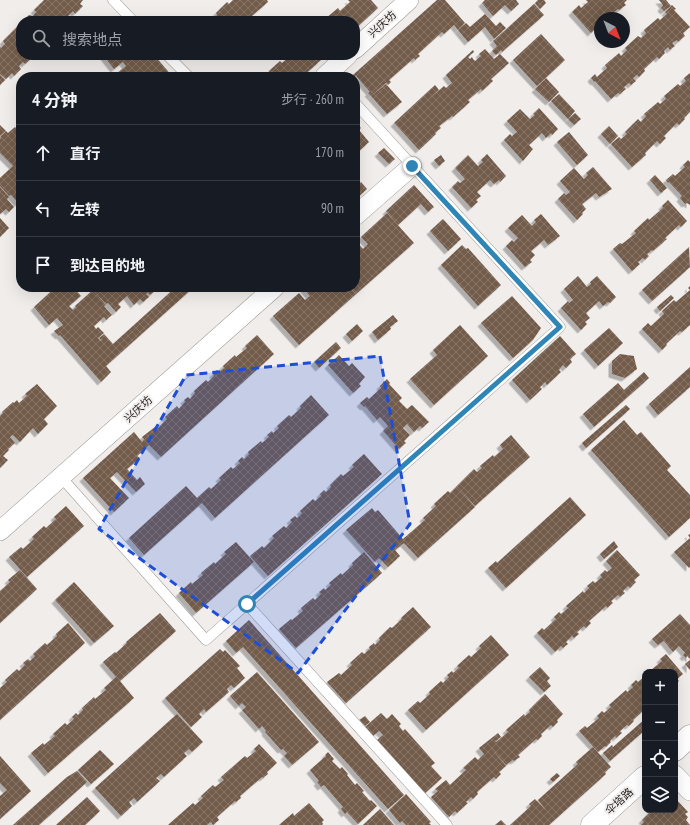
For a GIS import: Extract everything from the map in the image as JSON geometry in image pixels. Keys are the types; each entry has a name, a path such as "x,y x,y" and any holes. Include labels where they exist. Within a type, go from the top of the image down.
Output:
{"street":[{"name":"兴庆坊","path":"360,43 402,2"},
{"path":"331,72 343,60"},
{"path":"360,212 412,166"},
{"name":"兴庆坊","path":"0,531 269,292"},
{"path":"678,747 690,736"},
{"path":"677,777 690,791"},
{"name":"伞塔路","path":"592,825 642,780"}],"lane":[{"path":"113,0 128,16"},
{"path":"172,60 184,72"},
{"path":"61,478 206,640 560,327 360,109"},
{"path":"247,604 447,825"}],"highlighted area":[{"path":"380,356 410,524 298,673 99,529 186,375"}],"building":[{"path":"44,0 83,0 80,4 83,6 75,14 73,11 68,16 33,16 36,12 34,10"},
{"path":"233,0 267,0 268,2 252,16 216,16 216,13 227,2 229,4"},
{"path":"348,0 371,0 378,8 360,24 360,16 329,16 338,8 340,11 350,2"},
{"path":"437,0 445,0 465,23 458,30 454,25 444,34 442,32 418,54 420,56 415,60 414,58 389,80 391,82 388,85 386,83 371,96 368,93 370,92 360,81 360,72 356,72"},
{"path":"485,0 516,0 519,4 511,11 505,5 493,16 482,3"},
{"path":"538,0 544,0 546,3 540,9 535,3"},
{"path":"586,0 627,0 624,3 626,5 614,12 594,12 594,30 591,33 572,12 579,5 581,8 588,2"},
{"path":"659,0 666,0 671,6 664,11 661,8 663,5"},
{"path":"534,4 544,15 502,52 501,50 496,55 492,51 497,46 493,41"},
{"path":"672,5 676,9 674,10 690,27 683,33 685,36 678,42 677,40 672,43 675,46 670,50 668,47 664,51 665,53 659,59 657,57 644,69 645,71 639,77 637,75 633,78 636,81 631,85 629,83 624,87 626,89 611,99 591,78 595,74 597,77 607,68 605,65 619,53 621,56 627,50 625,48 630,48 630,43 638,36 641,38 646,33 644,30 658,18 660,20 667,14 665,12"},
{"path":"485,14 496,26 500,22 506,28 494,39 485,27 468,42 458,30 466,23 470,27"},
{"path":"16,28 16,60 30,60 25,64 23,62 19,66 21,69 16,72 14,76 12,73 6,79 0,74 0,46 1,48 5,44 3,41"},
{"path":"541,34 565,60 537,86 513,60"},
{"path":"485,49 494,59 500,54 509,63 491,79 493,81 482,91 481,89 468,100 470,102 453,117 452,116 439,126 441,128 435,133 436,134 419,150 394,123 435,85 439,90 426,102 444,86 446,88 452,83 446,75 473,50 474,52 468,57 470,59 472,57 475,61 481,56 479,54"},
{"path":"107,60 158,60 169,72 118,72 126,66 123,62 114,69"},
{"path":"286,60 321,60 308,72 270,72 280,61 282,63"},
{"path":"690,73 690,112 679,125 677,123 664,136 666,138 660,144 657,141 645,153 646,155 632,167 611,144 619,137 621,139 627,134 625,132 638,119 641,122 646,116 644,114 658,102 660,104 666,99 664,96 678,84 680,86 686,81 684,78"},
{"path":"0,75 5,80 0,85"},
{"path":"546,78 559,92 549,102 535,89"},
{"path":"386,84 402,102 387,114 371,96"},
{"path":"559,94 575,111 568,119 551,101"},
{"path":"539,108 558,129 546,138 542,133 529,145 533,149 523,161 504,140 510,134 512,136 517,132 507,121 520,109 530,119 535,115 533,114"},
{"path":"575,113 581,119 574,125 568,119"},
{"path":"0,125 6,131 0,136"},
{"path":"609,126 618,136 610,144 601,134"},
{"path":"15,127 16,128 16,201 11,195 9,196 0,186 0,178 13,166 0,153 0,137 6,131 8,133"},
{"path":"360,131 369,142 360,150"},
{"path":"569,132 588,155 577,165 557,142"},
{"path":"384,148 395,159 389,164 378,153"},
{"path":"487,154 506,176 500,182 499,180 494,184 490,180 477,192 481,196 476,200 478,202 471,208 452,187 458,181 460,183 465,179 455,168 468,155 478,166 483,162 481,160"},
{"path":"441,155 445,161 439,166 434,160"},
{"path":"688,160 690,162 690,205 687,203 685,204 680,198 682,196 666,180 673,174 675,176 685,167 683,165"},
{"path":"593,167 612,189 599,197 596,193 582,204 586,209 577,220 558,199 564,193 566,195 570,192 560,181 574,168 584,179 588,175 586,173"},
{"path":"655,175 667,188 661,193 650,180"},
{"path":"361,182 367,189 360,195"},
{"path":"414,185 434,207 428,212 421,204 398,225 386,211"},
{"path":"0,187 9,197 7,199 14,207 9,212 6,209 0,214"},
{"path":"668,200 687,221 681,227 679,225 665,238 667,239 647,254 649,256 645,260 643,258 638,262 640,264 632,271 613,249 636,233 634,231 648,218 649,220 663,208 662,206"},
{"path":"387,213 414,243 360,290 360,246 363,249 368,244 361,237"},
{"path":"541,214 560,236 548,245 544,240 531,251 535,255 530,260 532,262 525,267 506,246 512,240 514,242 518,238 508,228 522,215 532,226 536,222 534,220"},
{"path":"0,218 9,228 0,237"},
{"path":"443,219 461,239 448,251 430,231"},
{"path":"462,245 466,249 468,248 501,285 478,306 441,265"},
{"path":"689,247 690,267 652,301 642,290"},
{"path":"578,276 587,287 597,276 616,297 610,303 608,302 603,306 599,301 586,313 590,318 585,322 587,324 581,330 561,308 568,301 569,303 573,300 564,289"},
{"path":"690,290 690,325 682,332 680,331 666,344 667,345 662,350 642,329 648,323 651,326 664,314 662,311 674,300 676,302"},
{"path":"50,292 77,292 81,296 69,306 73,310 76,307 75,306 91,292 95,292 106,305 104,306 112,315 106,320 104,317 94,326 96,329 98,327 104,333 98,338 101,341 103,339 101,340 99,338 104,334 113,344 170,292 188,292 106,366 111,372 101,382 60,335 59,336 54,331 63,325 57,318 49,325 34,307"},
{"path":"95,292 154,292 150,295 148,293 146,294 149,297 143,302 140,299 134,305 127,296 118,304 121,307 116,312 108,303 106,304"},
{"path":"307,292 354,292 356,294 299,345 273,316 299,293 305,300 310,296"},
{"path":"671,295 674,298 660,311 657,307"},
{"path":"512,296 541,328 533,340 513,358 481,323"},
{"path":"393,315 398,321 378,340 372,332"},
{"path":"357,324 363,331 352,341 346,334"},
{"path":"460,325 488,356 434,405 410,379 437,355 433,350"},
{"path":"609,328 623,343 598,366 584,350"},
{"path":"257,335 274,354 161,457 149,445 137,456 140,458 127,469 137,480 140,477 145,484 136,492 117,472 110,478 129,498 114,512 83,478 134,432 142,442 144,439 142,437 155,427 157,429 167,419 165,417 177,406 179,409 185,402 184,400 188,397 190,399 195,393 194,391 206,380 208,382 217,370 219,372 224,368 223,366 235,355 236,357 247,348 245,346"},
{"path":"560,336 576,354 570,359 572,362 566,368 563,365 559,370 561,372 547,385 545,382 540,387 542,389 530,400 512,380"},
{"path":"336,342 341,348 319,368 314,362"},
{"path":"620,354 634,356 637,369 625,378 612,374 612,361"},
{"path":"339,355 349,366 352,363 365,377 359,384 361,386 353,393 328,365 332,361 337,365 333,361"},
{"path":"690,367 690,387 658,415 649,404"},
{"path":"644,372 649,378 594,427 583,414 618,383 624,390"},
{"path":"387,379 390,383 389,384 402,398 399,401 407,409 412,405 429,422 422,428 420,426 414,432 407,424 403,428 410,435 404,441 406,443 399,449 383,431 388,426 380,417 377,420 365,406 364,407 360,403 367,397 369,399 381,388 380,386"},
{"path":"37,384 57,406 44,419 48,424 38,434 33,428 20,442 13,435 10,437 15,443 3,456 8,460 0,468 0,416 3,413 2,412 13,402 14,403 17,400 19,403 27,396 25,394"},
{"path":"311,395 329,415 215,518 202,503 144,555 129,538 186,486 197,498 209,487 211,489 221,480 219,478 231,467 233,469 240,463 238,461 242,457 244,459 249,454 248,452 261,441 262,443 269,437 267,435 272,431 273,433 279,428 277,426 289,415 291,417 301,408 300,406"},
{"path":"626,405 630,409 586,448 582,443"},
{"path":"624,420 637,435 641,432 671,466 667,470 690,495 690,518 669,537 591,450"},
{"path":"511,435 530,457 475,506 457,486 474,469 477,472 482,468 480,466 503,449 500,445"},
{"path":"364,454 382,474 268,576 250,556 262,546 264,548 274,538 272,536 284,526 286,528 292,522 290,520 295,516 297,518 302,513 300,511 313,499 315,501 321,496 320,494 324,490 326,492 331,487 330,485 341,474 343,476 354,467 352,465"},
{"path":"457,486 475,507 418,558 404,543 395,550 400,556 388,567 379,558 375,562 346,530 372,508 375,512 378,510 403,539 425,520 423,518 436,506 434,504 448,491 450,493"},
{"path":"570,497 586,515 506,588 488,568 496,561 497,563"},
{"path":"66,506 84,526 27,577 9,557 21,547 23,549 34,539 32,537 44,526 46,528 56,519 54,517"},
{"path":"690,538 690,567 689,568 674,552"},
{"path":"614,541 618,547 604,559 600,554"},
{"path":"236,542 254,562 196,613 179,593 191,582 192,584 203,575 201,573 214,562 215,564 226,554 224,552"},
{"path":"617,550 640,575 634,580 636,582 630,588 628,586 623,591 625,593 620,597 618,595 611,601 613,603 607,608 606,606 589,621 591,623 586,628 584,626 577,632 579,634 574,638 572,636 566,642 568,644 563,648 561,646 555,652 537,633 542,628 544,630 556,619 554,617 559,612 561,614 568,608 566,606 583,591 584,593 589,588 587,586 593,581 595,583 602,577 600,575 605,570 607,572 612,568 606,561"},
{"path":"364,552 382,573 296,648 279,629 303,611 301,608 313,598 315,600 321,594 319,592 324,588 325,590 331,585 329,583 341,573 342,575"},
{"path":"20,570 37,589 0,623 0,591 10,582 8,580"},
{"path":"74,582 114,626 94,643 55,600"},
{"path":"413,607 431,627 346,703 327,682 339,673 341,675 352,665 350,663 362,652 364,654 370,649 369,647 374,643 375,645 380,640 379,638 390,627 392,628"},
{"path":"160,613 176,631 120,681 134,698 48,773 31,753 43,743 44,745 55,736 53,734 65,723 67,725 74,719 72,717 76,713 78,715 83,710 82,708 94,697 95,699 106,690 104,688 116,677 103,662 115,652 116,653 127,643 126,642"},
{"path":"680,614 690,625 690,659 683,655 685,653 679,646 673,652 664,641 658,645 652,639"},
{"path":"249,620 404,795 388,809 243,647 236,653 226,641"},
{"path":"68,623 85,643 0,720 0,688 7,682 5,680 17,669 19,671 25,665 23,663 28,659 30,661 35,656 33,654 45,643 47,645"},
{"path":"491,635 509,655 426,730 408,710 418,701 420,703 441,681 443,683 449,677 447,675 452,671 453,673 459,668 457,666 469,655 471,657 481,648 479,646"},
{"path":"220,649 223,652 225,650 240,666 237,668 245,678 234,688 231,685 227,689 229,692 206,712 204,709 199,714 202,717 191,727 165,698"},
{"path":"666,654 683,674 678,678 678,669 652,669 662,661 660,659"},
{"path":"690,660 690,670 685,664"},
{"path":"540,667 550,678 547,681 551,686 544,692 529,677"},
{"path":"257,672 319,742 292,765 284,756 287,753 283,749 281,750 265,732 266,731 262,726 259,729 242,710 246,707 242,703 239,706 230,696"},
{"path":"642,679 642,712 629,726 627,725 620,731 622,733 616,738 615,736 606,747 605,746 598,752 579,731 585,726 587,728 599,718 597,716 602,711 604,713 611,707 609,705 626,690 627,692 633,687 631,685 636,680 638,682"},
{"path":"545,694 563,714 557,720 558,722 553,727 551,725 541,734 542,736 538,740 536,739 518,755 520,757 506,765 488,745 506,766 499,772 501,774 496,779 494,777 477,792 478,794 473,799 471,797 466,802 468,803 457,813 455,811 449,817 431,797 438,791 435,789 446,780 450,785 466,770 463,768 475,757 478,760 484,754 479,748 498,733 501,737 496,741 494,740 496,742 508,732 506,730 524,714 525,716 530,712 529,710"},
{"path":"381,713 387,719 392,714 401,724 399,726 403,731 405,729 435,763 431,766 442,778 424,794 377,740 383,735 379,731 373,736 365,727"},
{"path":"177,714 203,742 192,752 189,749 184,753 187,756 164,777 161,774 156,778 160,781 137,802 134,798 129,802 132,806 121,816 95,788"},
{"path":"365,716 370,722 365,726 359,720"},
{"path":"642,722 642,733 610,761 603,753 612,745 613,747"},
{"path":"259,744 277,763 267,772 268,774 263,778 262,777 240,796 241,798 236,802 235,801 217,817 219,820 213,825 211,822 207,825 168,825 193,803 195,805 203,798 201,796 213,785 215,787 224,780 221,777 245,756 247,758 256,751 254,749"},
{"path":"593,747 611,767 605,772 606,774 549,825 510,825 531,806 529,804 535,799 546,810 538,800 578,764 576,762"},
{"path":"100,750 114,764 91,784 78,770"},
{"path":"328,752 334,759 332,761 340,769 342,767 355,785 357,783 364,791 362,792 377,806 358,824 347,812 345,814 341,809 343,807 324,785 321,787 317,782 319,781 310,770 326,756 325,755"},
{"path":"0,756 31,791 0,819 0,796 7,790 0,783"},
{"path":"77,771 87,782 39,825 13,825 67,777"},
{"path":"557,773 560,776 553,782 550,779"},
{"path":"406,794 431,822 429,823 431,825 406,825 402,821 400,823 389,810"},
{"path":"87,797 100,811 85,825 56,825"},
{"path":"678,801 688,812 685,814 688,817 686,820 690,825 641,825 644,822 642,820 649,813 678,813"},
{"path":"309,803 324,820 322,825 279,825 293,813 294,816"},
{"path":"380,809 394,825 363,825"},
{"path":"501,820 506,825 495,825"}],"route":[{"path":"247,604 560,327 412,166"}]}
